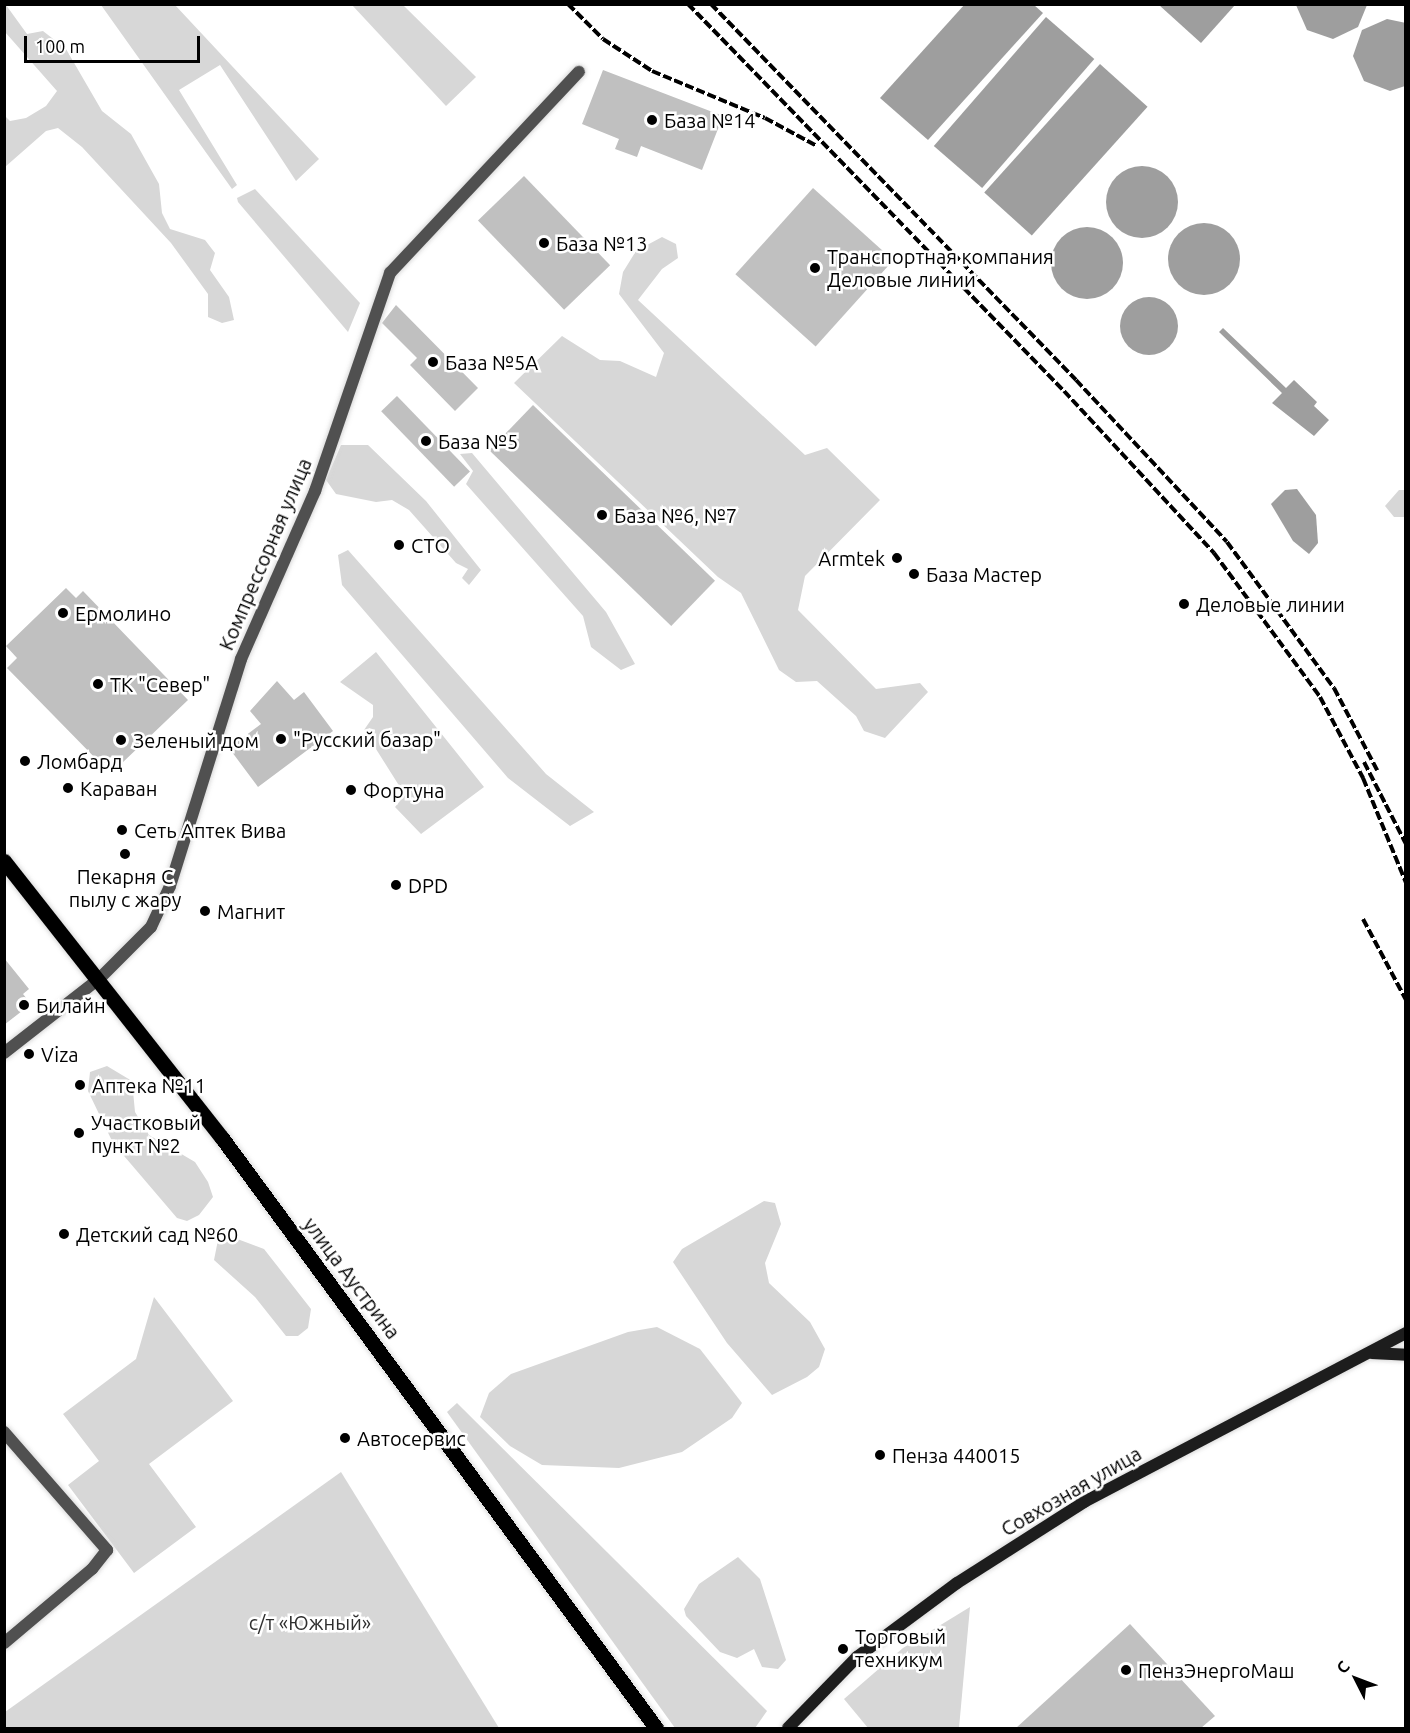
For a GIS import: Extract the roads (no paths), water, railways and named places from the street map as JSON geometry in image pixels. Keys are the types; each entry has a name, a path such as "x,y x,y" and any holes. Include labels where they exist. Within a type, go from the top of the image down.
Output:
{"main road":[{"name":"улица Аустрина","path":"4,861 100,978 656,1728"},
{"name":"Совхозная улица","path":"788,1728 857,1657 957,1583 1084,1502 1406,1333"},
{"path":"1371,1352 1406,1355"}],"street":[{"name":"Компрессорная улица","path":"4,1053 100,978 151,927 170,886 241,659 312,499 390,273 579,72"},
{"path":"4,1432 107,1550 92,1569 4,1643"}],"railway":[{"path":"568,4 603,39 652,71 765,118 817,146"},
{"path":"688,4 1064,391 1214,553 1320,697 1363,778 1406,883"},
{"path":"711,4 1076,380 1227,542 1334,688 1377,770"},
{"path":"1364,762 1406,844"},
{"path":"1363,919 1406,1000"}],"place":[{"name":"База №14","path":"652,120"},
{"name":"База №13","path":"544,243"},
{"name":"Транспортная компания Деловые линии","path":"815,268"},
{"name":"База №5А","path":"433,362"},
{"name":"База №5","path":"426,441"},
{"name":"База №6, №7","path":"602,515"},
{"name":"СТО","path":"399,545"},
{"name":"Armtek","path":"897,558"},
{"name":"База Мастер","path":"914,574"},
{"name":"Деловые линии","path":"1184,604"},
{"name":"Ермолино","path":"63,613"},
{"name":"ТК \"Север\"","path":"98,684"},
{"name":"\"Русский базар\"","path":"281,739"},
{"name":"Зеленый дом","path":"121,740"},
{"name":"Ломбард","path":"25,761"},
{"name":"Караван","path":"68,788"},
{"name":"Фортуна","path":"351,790"},
{"name":"Сеть Аптек Вива","path":"122,830"},
{"name":"Пекарня С пылу с жару","path":"125,854"},
{"name":"DPD","path":"396,885"},
{"name":"Магнит","path":"205,911"},
{"name":"Билайн","path":"24,1005"},
{"name":"Viza","path":"29,1054"},
{"name":"Аптека №11","path":"80,1085"},
{"name":"Участковый пункт №2","path":"79,1133"},
{"name":"Детский сад №60","path":"64,1234"},
{"name":"Автосервис","path":"345,1438"},
{"name":"Пенза 440015","path":"880,1455"},
{"name":"Торговый техникум","path":"843,1649"},
{"name":"ПензЭнергоМаш","path":"1126,1670"}],"park label":[{"name":"с/т «Южный»","path":"310,1622"}]}
